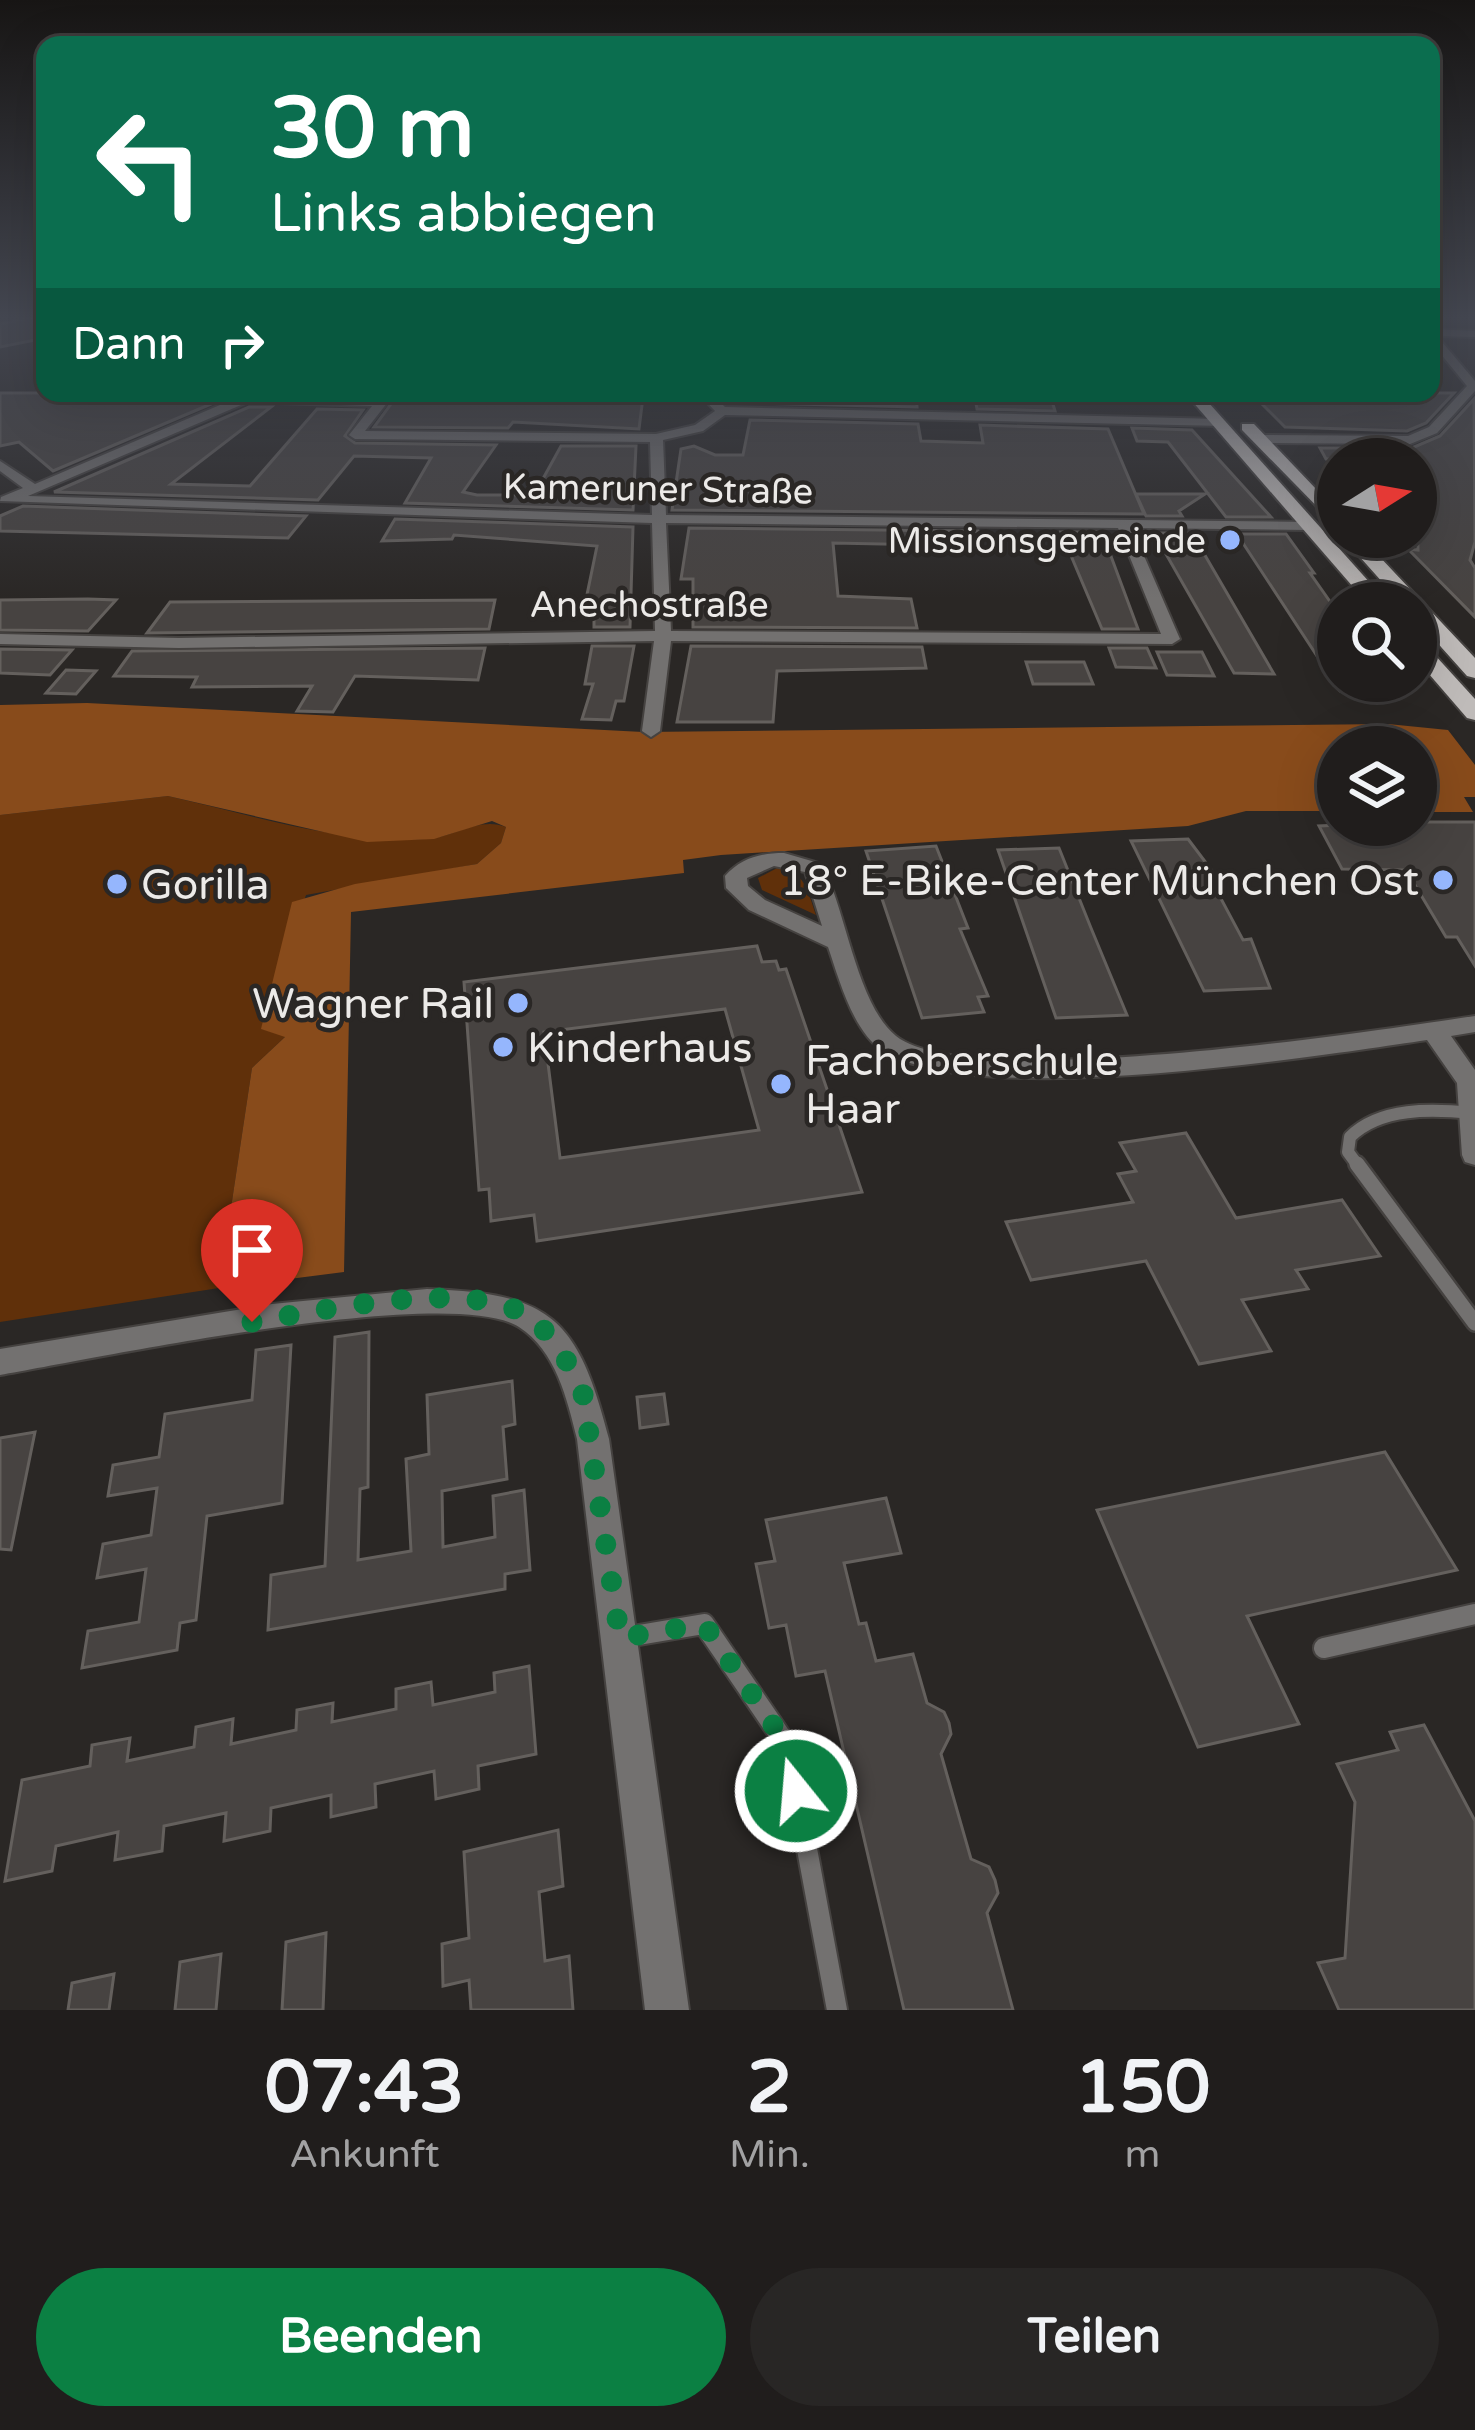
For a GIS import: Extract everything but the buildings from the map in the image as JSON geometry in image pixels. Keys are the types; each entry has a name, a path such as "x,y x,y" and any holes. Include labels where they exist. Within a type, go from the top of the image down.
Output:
{"main road":[{"path":"1208,412 1359,582"},
{"path":"1235,412 1317,500"},
{"path":"1370,558 1393,582"},
{"path":"1437,630 1475,671"},
{"path":"1437,668 1471,704"}],"street":[{"path":"3,501 212,412"},
{"path":"374,412 355,435 656,438 699,428 721,412"},
{"path":"753,412 1219,424"},
{"path":"1260,439 1424,436 1448,412"},
{"path":"651,730 663,636 655,519 656,438"},
{"path":"0,465 33,489"},
{"name":"Kameruner Straße","path":"3,501 655,519 1309,526"},
{"name":"Anechostraße","path":"0,639 179,643 663,636 1172,639 1123,524"},
{"path":"843,946 757,905 737,888 736,876 745,866 770,860 803,862 814,869 875,1030 894,1049 978,1070 1069,1070 1475,1024"},
{"path":"1434,1030 1470,1082 1475,1155"},
{"path":"0,1361 388,1300 491,1304 522,1312 572,1367 583,1394 620,1638 667,2010"}],"lane":[{"path":"1473,1114 1451,1110 1365,1123 1349,1137 1348,1152 1475,1323"},
{"path":"1324,1648 1475,1614"},
{"path":"620,1638 704,1624 788,1747 837,2010"}],"shaded area":[{"path":"87,703 643,732 1388,724 1408,726 1317,726 1317,811 1246,811 1188,826 721,855 683,860 684,873 351,912 344,1272 219,1288 252,1068 285,1037 261,1029 292,902 355,884 477,864 501,843 506,827 492,821 434,839 367,842 168,796 0,815 0,705"},
{"path":"1437,729 1448,730 1475,765 1475,797 1464,797 1473,812 1437,812"},
{"path":"168,796 360,837 425,839 486,824 506,827 501,843 477,864 306,895 262,1029 286,1036 252,1068 219,1288 0,1322 0,815"},
{"path":"777,868 800,878 816,915 762,890 758,878"}],"place":[{"name":"Missionsgemeinde","path":"1230,540"},
{"name":"18° E-Bike-Center München Ost","path":"1443,880"},
{"name":"Gorilla","path":"117,884"},
{"name":"Wagner Rail","path":"518,1003"},
{"name":"Kinderhaus","path":"503,1047"},
{"name":"Fachoberschule Haar","path":"781,1084"}],"route":[{"path":"252,1322 388,1300 491,1304 522,1312 572,1367 583,1394 620,1638 704,1624 788,1747 796,1791"}]}
